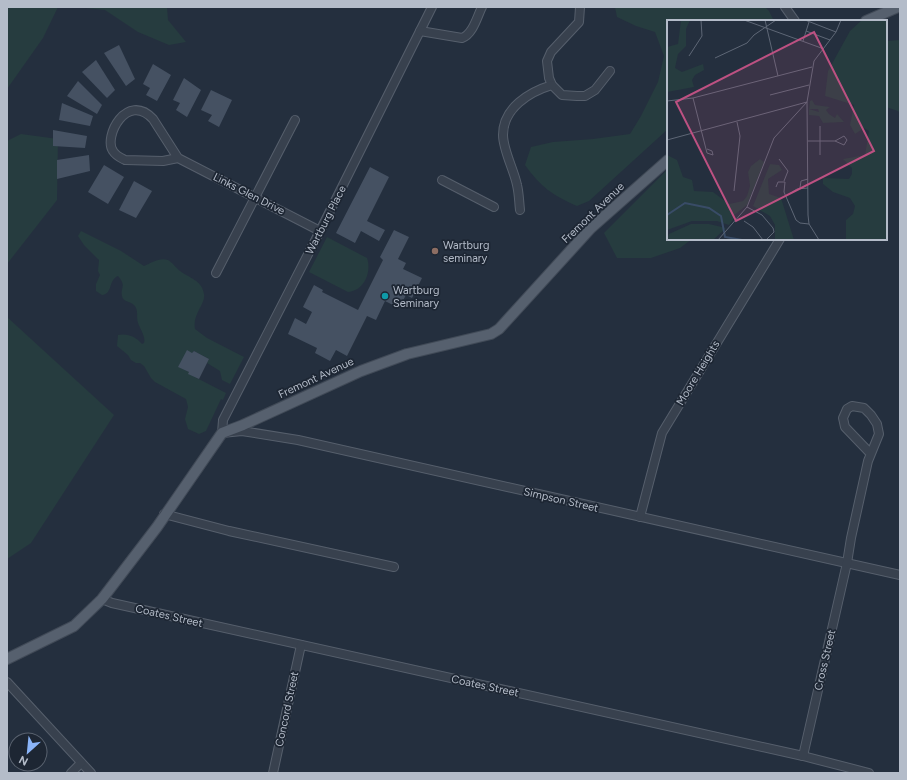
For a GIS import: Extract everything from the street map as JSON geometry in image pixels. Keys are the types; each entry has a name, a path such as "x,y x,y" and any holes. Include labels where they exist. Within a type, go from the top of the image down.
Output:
{"main road":[{"path":"868,20 898,7"},
{"name":"Fremont Avenue","path":"222,433 243,425 361,371 408,354 491,334 499,329 591,228 667,161"},
{"path":"7,659 74,626 102,599 157,527 164,514 222,433"}],"street":[{"name":"Wartburg Place","path":"222,433 223,420 320,231 432,7"},
{"path":"420,31 462,38 470,32 482,7"},
{"path":"580,7 579,22 551,52 547,61 549,78 552,85 562,95 585,96 595,90 610,71"},
{"path":"785,7 794,20"},
{"path":"520,210 517,185 503,135 505,126 508,117 520,101 530,94 552,85"},
{"path":"132,110 142,111 153,119 178,158 163,161 126,160 120,158 111,148 114,128 121,117 127,112 132,110"},
{"path":"216,273 295,120"},
{"name":"Links Glen Drive","path":"178,158 320,231"},
{"path":"442,180 494,207"},
{"name":"Moore Heights","path":"640,517 662,433 779,240"},
{"name":"Cross Street","path":"803,756 847,563 851,538 870,453 874,448 878,434 877,424 871,415 864,408 852,406 847,409 843,418 845,427 870,453"},
{"name":"Simpson Street","path":"222,433 242,431 298,440 900,575"},
{"path":"164,514 229,532 394,566"},
{"name":"Coates Street","path":"102,599 112,603 803,756 869,773"},
{"name":"Concord Street","path":"273,773 300,645"},
{"path":"7,682 91,773"},
{"path":"71,773 81,763"}],"green space":[{"path":"7,7 58,7 43,38 7,89"},
{"path":"76,7 167,7 168,20 186,42 169,45 138,32 105,10"},
{"path":"615,7 765,7 774,20 667,20 667,130 589,201 577,206 548,190 536,179 525,165 531,147 553,142 630,134 658,82 664,56 655,32 636,26 617,17"},
{"path":"900,40 900,113 887,107 887,41"},
{"path":"21,134 58,139 57,200 7,264 7,141"},
{"path":"667,170 667,240 691,240 680,248 651,258 617,258 604,233"},
{"path":"81,231 121,251 144,266 159,260 168,260 180,271 201,285 204,298 195,319 195,329 207,338 244,357 230,384 222,380 220,371 207,363 209,359 194,351 179,367 189,372 189,374 226,393 223,400 221,399 206,431 199,434 188,429 185,419 188,407 186,399 155,382 144,366 131,360 128,355 117,346 118,335 132,336 142,344 144,343 144,336 137,321 136,309 134,305 123,298 123,285 118,276 113,281 108,292 102,295 96,291 96,284 100,275 98,271 99,260 84,245 78,236"},
{"path":"327,237 367,258 367,275 362,284 354,291 348,292 309,272"},
{"path":"7,317 114,415 31,543 7,559"}],"building":[{"path":"119,45 135,79 126,86 104,53"},
{"path":"96,60 115,90 107,98 82,72"},
{"path":"153,64 171,75 157,101 146,95 150,88 143,84"},
{"path":"184,78 201,90 187,117 176,110 180,103 173,100"},
{"path":"78,81 102,105 97,114 67,96"},
{"path":"211,90 232,100 219,127 208,121 212,115 201,110"},
{"path":"62,103 93,116 90,126 59,120"},
{"path":"53,130 87,136 85,148 53,146"},
{"path":"89,155 90,171 57,179 57,160"},
{"path":"104,165 124,177 108,204 88,192"},
{"path":"370,167 389,177 367,221 385,230 379,241 361,231 355,243 336,233"},
{"path":"134,181 152,191 136,218 119,210"},
{"name":"Wartburg Seminary","path":"394,230 409,237 398,259 406,263 403,269 422,278 412,298 406,295 399,308 385,301 376,320 367,316 347,356 336,350 330,361 315,353 317,348 288,334 295,318 306,324 312,312 303,307 314,285 323,290 322,292 358,310 383,260 380,257"},
{"path":"187,350 192,353 194,351 209,359 199,379 178,367"}],"place":[{"name":"Wartburg seminary","path":"435,251"},
{"name":"Wartburg Seminary","path":"385,296"}]}
